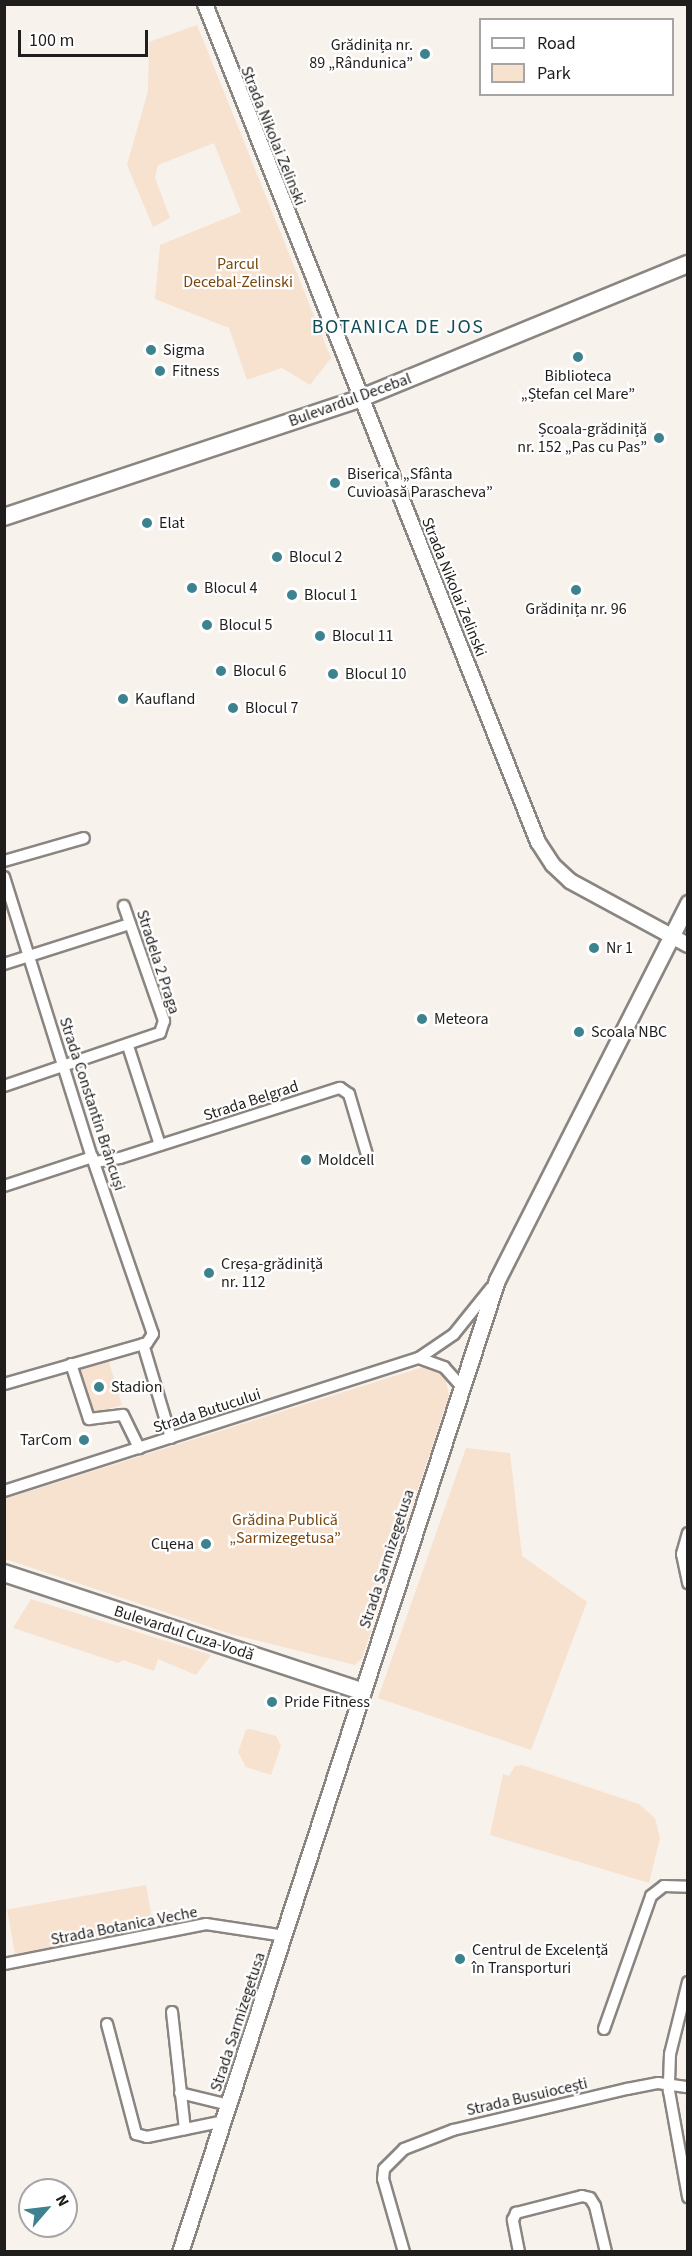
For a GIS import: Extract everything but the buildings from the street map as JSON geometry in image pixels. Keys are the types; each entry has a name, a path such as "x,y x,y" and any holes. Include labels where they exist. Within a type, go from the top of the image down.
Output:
{"main road":[{"name":"Bulevardul Decebal","path":"4,517 361,398 686,269"},
{"name":"Strada Sarmizegetusa","path":"180,2252 497,1280 687,903"},
{"name":"Bulevardul Cuza-Vodă","path":"4,1573 363,1692"}],"street":[{"name":"Strada Nikolai Zelinski","path":"205,4 542,850 570,881 687,945"},
{"path":"4,861 84,838"},
{"name":"Strada Constantin Brâncuși","path":"4,877 63,1066 153,1330 148,1341 171,1438"},
{"name":"Stradela 2 Praga","path":"124,906 163,1028 153,1037 129,1046"},
{"path":"4,964 129,924"},
{"path":"4,1086 129,1046 160,1145"},
{"name":"Strada Belgrad","path":"4,1186 94,1160 160,1145 343,1088 350,1094 368,1158"},
{"name":"Strada Butucului","path":"4,1491 419,1358 454,1334 497,1280"},
{"path":"4,1384 148,1341"},
{"path":"419,1358 444,1367 462,1387"},
{"path":"71,1364 88,1419 123,1415 139,1448"},
{"path":"687,1533 682,1554 687,1583"},
{"path":"604,2029 651,1896 664,1886 687,1887"},
{"name":"Strada Botanica Veche","path":"4,1964 206,1924 285,1935"},
{"path":"687,1982 670,2054 669,2084 687,2197"},
{"path":"172,2012 185,2129"},
{"path":"107,2024 136,2134 147,2137 224,2121"},
{"name":"Strada Busuiocești","path":"404,2252 383,2179 384,2169 404,2149 453,2130 605,2094 669,2084 687,2087"},
{"path":"180,2093 229,2105"},
{"path":"519,2252 513,2220 516,2213 582,2196 590,2198 595,2206 606,2252"}],"green space":[{"name":"Parcul Decebal-Zelinski","path":"197,25 331,358 310,385 282,368 247,380 229,328 155,299 160,245 241,212 214,143 158,165 155,178 170,218 153,227 127,165 148,91 149,42"},
{"name":"Stadion","path":"108,1359 122,1405 90,1415 76,1369"},
{"name":"Grădina Publică „Sarmizegetusa”","path":"423,1367 445,1377 449,1395 362,1658 355,1665 231,1634 5,1559 5,1499"},
{"path":"466,1448 510,1453 522,1556 587,1602 531,1750 378,1698"},
{"path":"31,1599 211,1655 196,1675 158,1659 154,1671 123,1660 118,1663 13,1628"},
{"path":"246,1730 276,1736 281,1746 271,1775 246,1767 238,1752"},
{"path":"522,1765 639,1804 655,1818 660,1838 649,1883 490,1835 503,1774 509,1776 515,1766"},
{"path":"146,1885 154,1929 15,1954 7,1909"}],"place":[{"name":"Grădinița nr. 89 „Rândunica”","path":"425,54"},
{"name":"Sigma","path":"151,350"},
{"name":"Biblioteca „Ștefan cel Mare”","path":"578,357"},
{"name":"Fitness","path":"160,371"},
{"name":"Școala-grădiniță nr. 152 „Pas cu Pas”","path":"659,438"},
{"name":"Biserica „Sfânta Cuvioasă Parascheva”","path":"335,483"},
{"name":"Elat","path":"147,523"},
{"name":"Blocul 2","path":"277,557"},
{"name":"Blocul 4","path":"192,588"},
{"name":"Grădinița nr. 96","path":"576,590"},
{"name":"Blocul 1","path":"292,595"},
{"name":"Blocul 5","path":"207,625"},
{"name":"Blocul 11","path":"320,636"},
{"name":"Blocul 6","path":"221,671"},
{"name":"Blocul 10","path":"333,674"},
{"name":"Kaufland","path":"123,699"},
{"name":"Blocul 7","path":"233,708"},
{"name":"Nr 1","path":"594,948"},
{"name":"Meteora","path":"422,1019"},
{"name":"Scoala NBC","path":"579,1032"},
{"name":"Moldcell","path":"306,1160"},
{"name":"Creșa-grădiniță nr. 112","path":"209,1273"},
{"name":"Stadion","path":"99,1387"},
{"name":"TarCom","path":"84,1440"},
{"name":"Сцена","path":"206,1544"},
{"name":"Pride Fitness","path":"272,1702"},
{"name":"Centrul de Excelență în Transporturi","path":"460,1959"}],"district":[{"name":"BOTANICA DE JOS","path":"398,327"}]}
